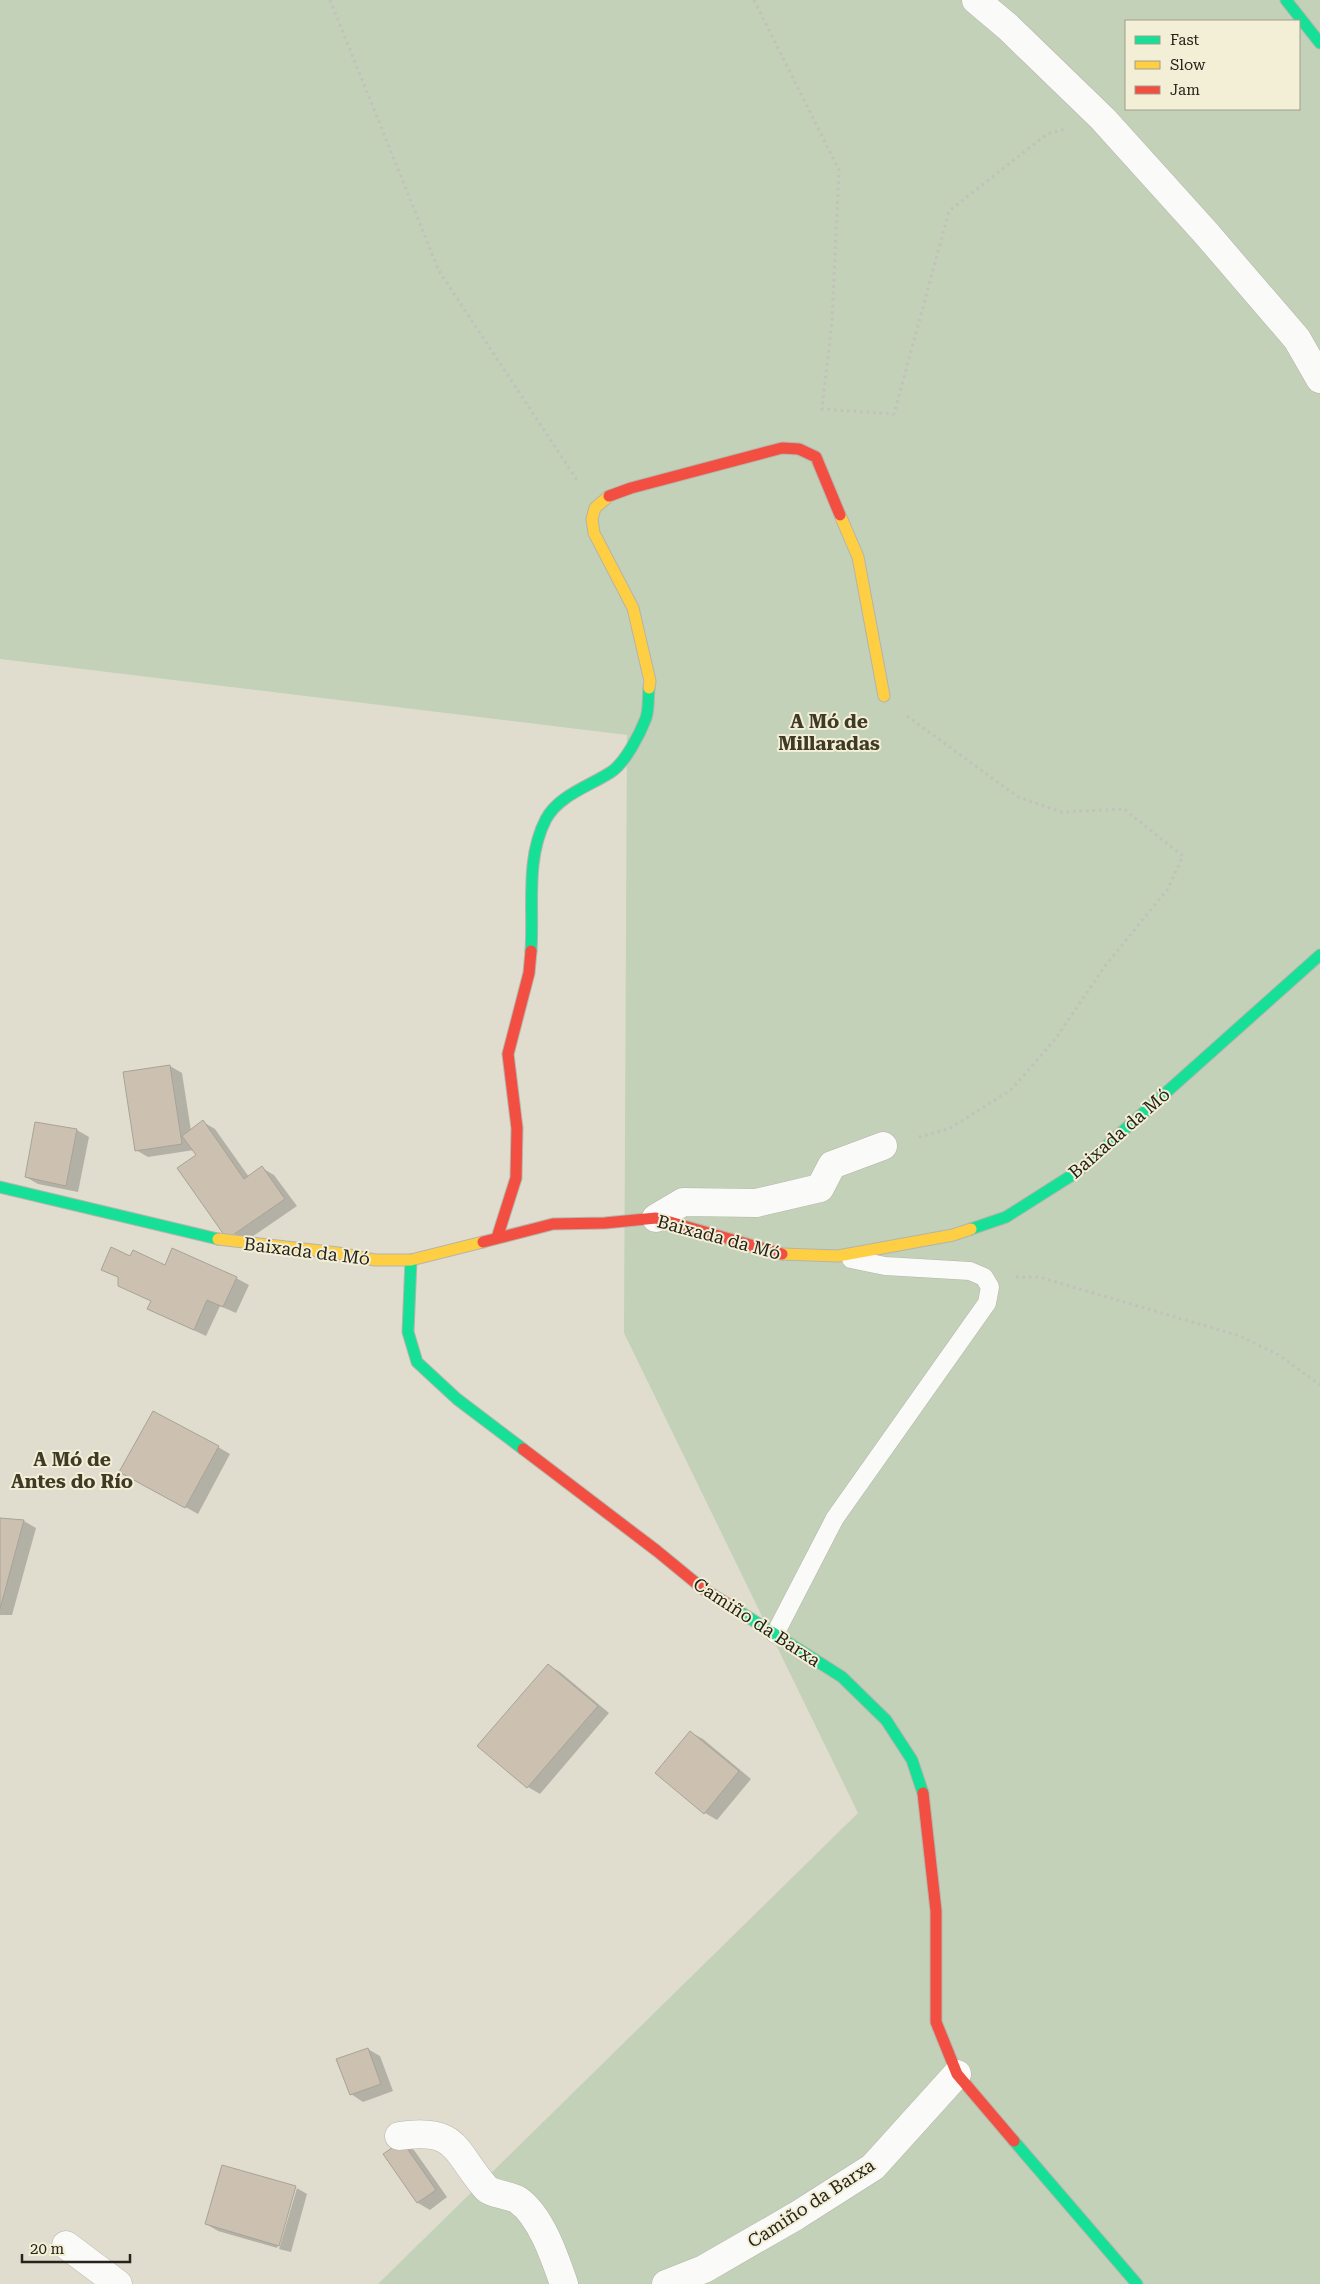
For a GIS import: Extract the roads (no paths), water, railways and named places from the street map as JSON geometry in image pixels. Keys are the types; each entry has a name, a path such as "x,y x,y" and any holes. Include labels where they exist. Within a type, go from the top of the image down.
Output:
{"main road":[{"path":"1286,0 1320,43"},
{"path":"497,1238 516,1178 517,1128 508,1054 529,973 532,932 532,875 538,838 546,817 568,796 612,772 633,746 646,717 650,681 642,646 632,608 594,533 592,519 595,508 606,497 631,488 782,448 799,450 816,456 858,557 884,696"},
{"name":"Baixada da Mó","path":"0,1187 224,1241 338,1253 375,1260 411,1260 553,1224 656,1218 786,1255 838,1256 953,1235 1014,1212 1077,1172 1320,955"},
{"name":"Camiño da Barxa","path":"411,1260 408,1332 417,1362 457,1399 657,1551 702,1588 842,1677 886,1720 912,1760 926,1800 936,1911 936,2022 947,2055 957,2074 1137,2284"}],"street":[{"path":"976,0 1008,27 1103,119 1297,338 1320,379"},
{"path":"656,1218 683,1202 756,1203 820,1188 832,1165 883,1146"},
{"name":"Camiño da Barxa","path":"666,2284 704,2269 796,2216 873,2167 957,2074"},
{"path":"399,2136 429,2134 446,2138 458,2149 488,2190 515,2198 525,2205 538,2223 554,2256 564,2284"},
{"path":"66,2245 118,2284"}],"lane":[{"path":"775,1634 835,1518 987,1304 990,1286 984,1277 970,1271 885,1266 838,1256"}],"district":[{"name":"A Mó de Millaradas","path":"829,732"},
{"name":"A Mó de Antes do Río","path":"72,1470"}]}
